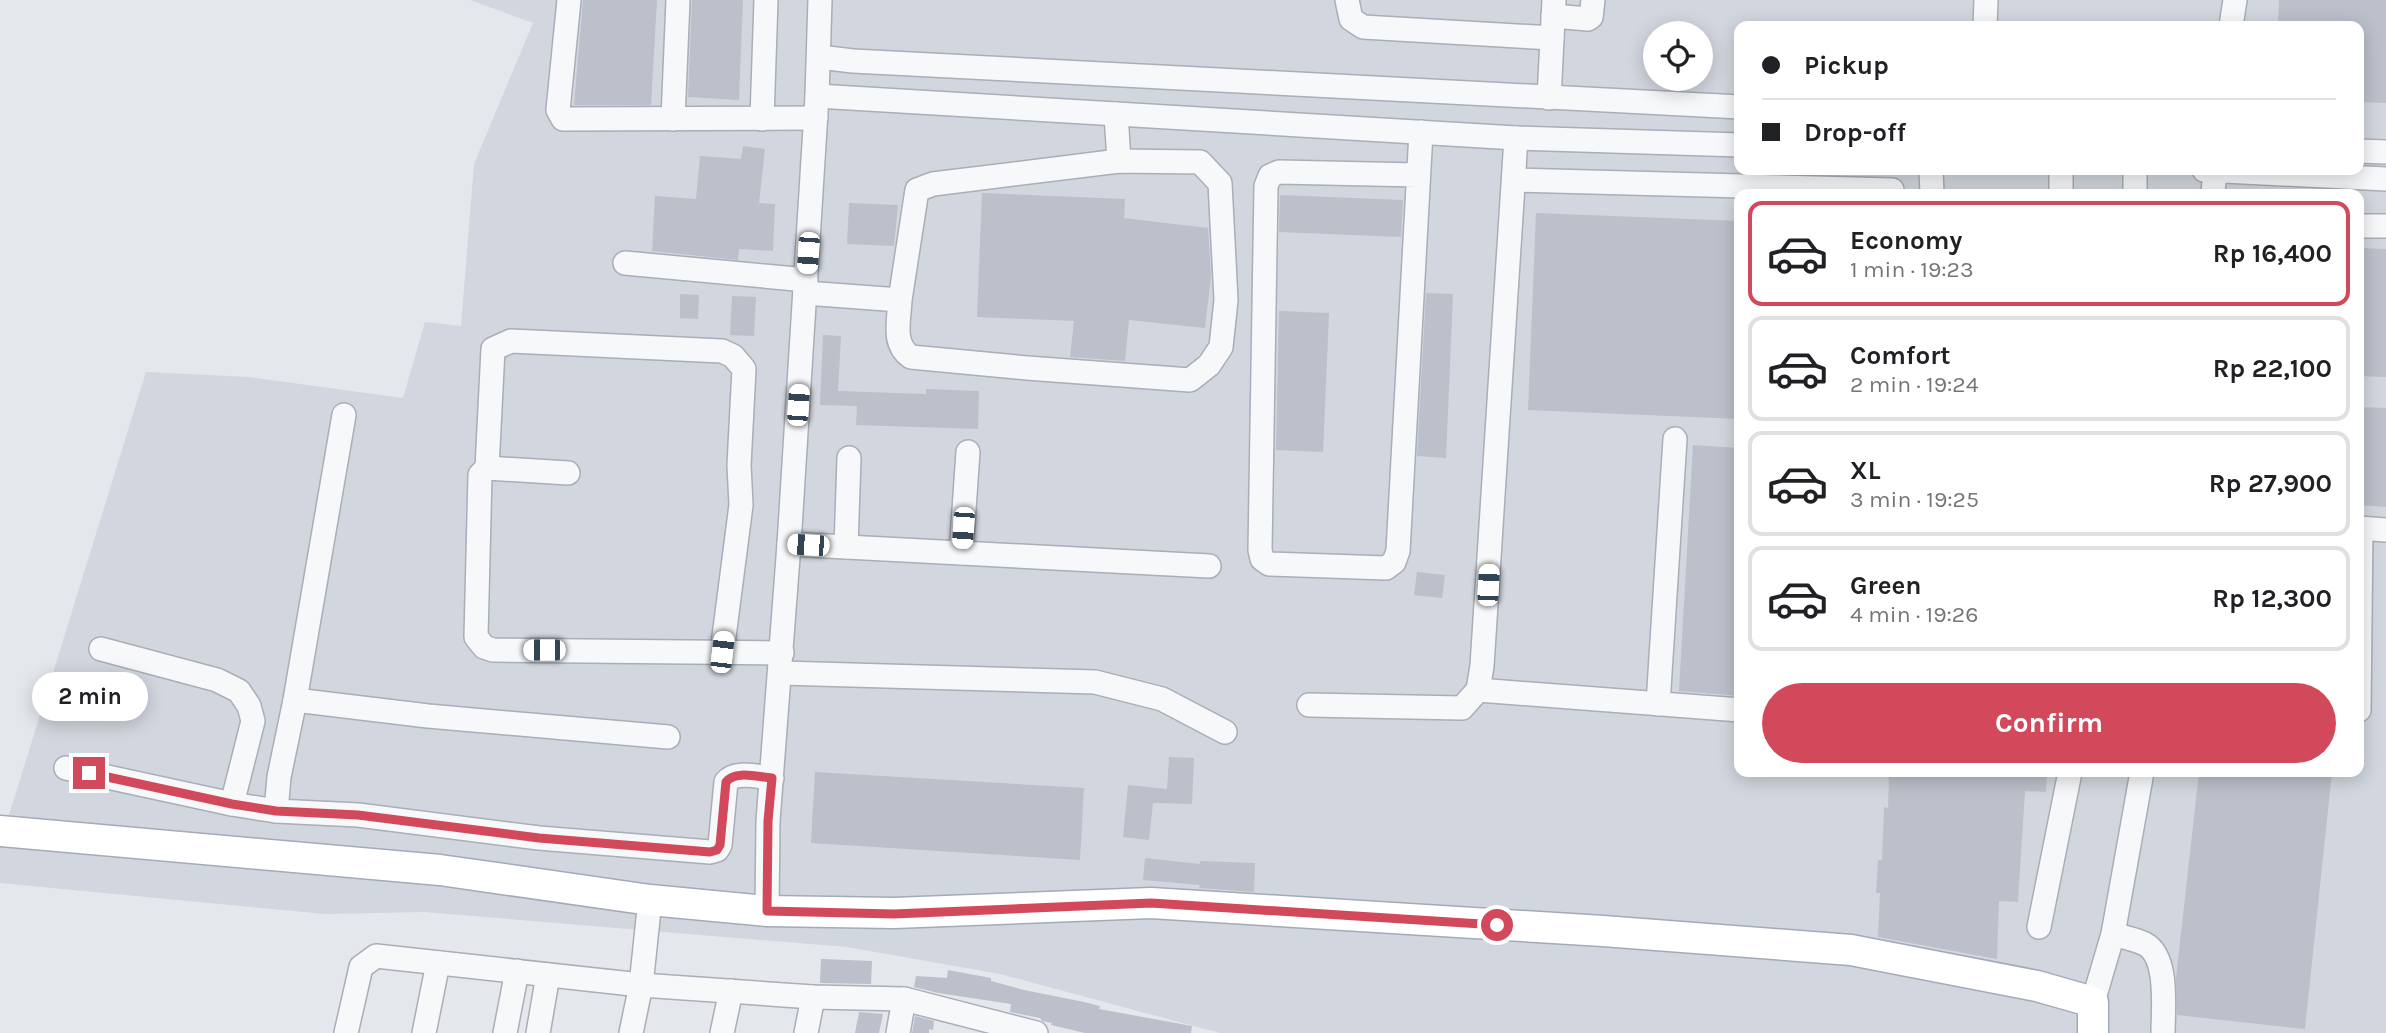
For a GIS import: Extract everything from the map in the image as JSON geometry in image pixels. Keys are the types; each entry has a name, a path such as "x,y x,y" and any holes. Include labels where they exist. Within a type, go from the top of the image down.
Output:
{"main road":[{"path":"0,831 440,870 648,914 767,911 894,914 1151,903 1603,931 1851,950 2037,986 2094,1002 2093,1033"}],"street":[{"path":"569,0 558,110 563,119 762,119 817,107 1116,114 1516,138 1734,145"},
{"path":"673,120 678,0"},
{"path":"762,119 765,0"},
{"path":"767,911 768,821 806,287 817,107 820,0"},
{"path":"1346,0 1351,19 1363,27 1553,18 1588,19 1591,17 1593,0"},
{"path":"1985,21 1986,0"},
{"path":"2232,21 2235,0"},
{"path":"1549,98 1553,18"},
{"path":"819,57 853,61 1734,107"},
{"path":"1116,114 1119,161"},
{"path":"1418,175 1279,172 1270,176 1266,186 1260,550 1262,559 1269,564 1386,568 1394,562 1398,551 1421,132"},
{"path":"1309,705 1462,708 1478,690 1482,666 1516,138"},
{"path":"2364,150 2386,152"},
{"path":"1119,161 1200,162 1220,183 1226,300 1221,346 1209,365 1191,380 911,357 903,352 898,342 900,300 917,190 933,184 1119,161"},
{"path":"2245,175 2306,185 2386,179"},
{"path":"1514,180 1854,189"},
{"path":"2364,226 2386,226"},
{"path":"625,263 900,300"},
{"path":"722,652 741,505 739,465 744,369 733,356 722,351 512,341 493,349 487,468 480,475 476,637 484,647 494,650 722,652 781,663 1095,682 1162,699 1225,732"},
{"path":"276,811 279,777 295,700 344,415"},
{"path":"1658,704 1675,439"},
{"path":"961,553 968,452"},
{"path":"846,547 849,457"},
{"path":"487,468 568,472"},
{"path":"2364,528 2386,530"},
{"path":"789,544 1209,566"},
{"path":"101,649 218,680 239,691 249,706 253,721 232,804"},
{"path":"1478,690 1734,710"},
{"path":"295,700 428,716 668,737"},
{"path":"66,768 276,811 358,815 539,838 710,852 717,850 720,845 726,782 729,777 737,775 772,778"},
{"path":"2039,927 2069,777"},
{"path":"2094,1002 2113,934 2141,777"},
{"path":"631,1033 641,985 648,914"},
{"path":"2113,934 2146,945 2156,955 2162,971 2164,1033"},
{"path":"346,1033 361,967 376,956 641,985 814,997 904,999 978,1026 1036,1033"},
{"path":"424,1033 438,963"},
{"path":"505,1033 517,971"},
{"path":"538,1033 548,975"},
{"path":"722,1033 731,991"},
{"path":"806,1033 814,997"},
{"path":"898,1033 904,999"}],"shaded area":[{"path":"470,0 2386,0 2386,1033 1220,1033 1000,974 847,947 424,912 325,914 0,883 0,834 10,812 146,372 249,377 403,398 425,322 461,326 474,164 533,23"}],"building":[{"path":"583,0 657,0 651,105 574,105"},
{"path":"692,0 743,0 739,100 688,97"},
{"path":"2279,0 2386,0 2386,103 2364,102 2364,21 2278,21"},
{"path":"743,146 765,149 759,203 775,204 773,251 739,249 738,260 652,251 655,196 696,199 700,156 741,159"},
{"path":"982,193 1125,199 1124,218 1208,228 1211,276 1205,328 1129,320 1125,361 1070,357 1074,321 977,317"},
{"path":"1280,195 1403,200 1401,237 1279,232"},
{"path":"849,203 898,205 894,246 847,244"},
{"path":"1536,213 1734,221 1734,419 1528,410"},
{"path":"2364,248 2386,249 2386,377 2364,376"},
{"path":"1426,293 1453,294 1446,458 1417,456"},
{"path":"680,294 699,295 698,319 680,318"},
{"path":"732,296 756,297 754,336 730,335"},
{"path":"1279,311 1329,313 1323,452 1276,450"},
{"path":"823,335 841,336 838,391 926,394 926,389 979,391 978,429 856,425 857,406 820,405"},
{"path":"2364,407 2386,408 2386,507 2364,505"},
{"path":"1693,445 1734,448 1734,696 1679,691"},
{"path":"1417,572 1445,575 1442,598 1414,595"},
{"path":"1169,757 1194,758 1192,804 1153,803 1149,840 1123,837 1128,785 1167,789"},
{"path":"815,772 1084,788 1080,860 811,843"},
{"path":"1889,777 2047,777 2046,792 2025,791 2018,902 1999,901 1997,959 1878,937 1878,860 1882,860 1884,807 1888,808"},
{"path":"2198,777 2331,777 2305,1029 2177,1015 2176,978"},
{"path":"1145,858 1200,864 1200,861 1255,863 1254,892 1143,880"},
{"path":"821,959 872,961 871,984 820,983"},
{"path":"948,970 991,978 991,981 1024,990 1100,1006 1099,1009 1192,1026 1191,1033 1085,1033 1051,1025 1052,1023 1040,1018 1010,1012 1011,1004 914,987 916,976 947,978"},
{"path":"859,1012 883,1014 879,1033 855,1033"},
{"path":"915,1016 934,1021 933,1030 929,1029 929,1033 912,1033"}],"route":[{"path":"89,773 276,811 358,815 539,838 710,852 717,850 720,845 726,782 729,777 737,775 772,778 768,821 767,911 894,914 1151,903 1497,925"}]}
